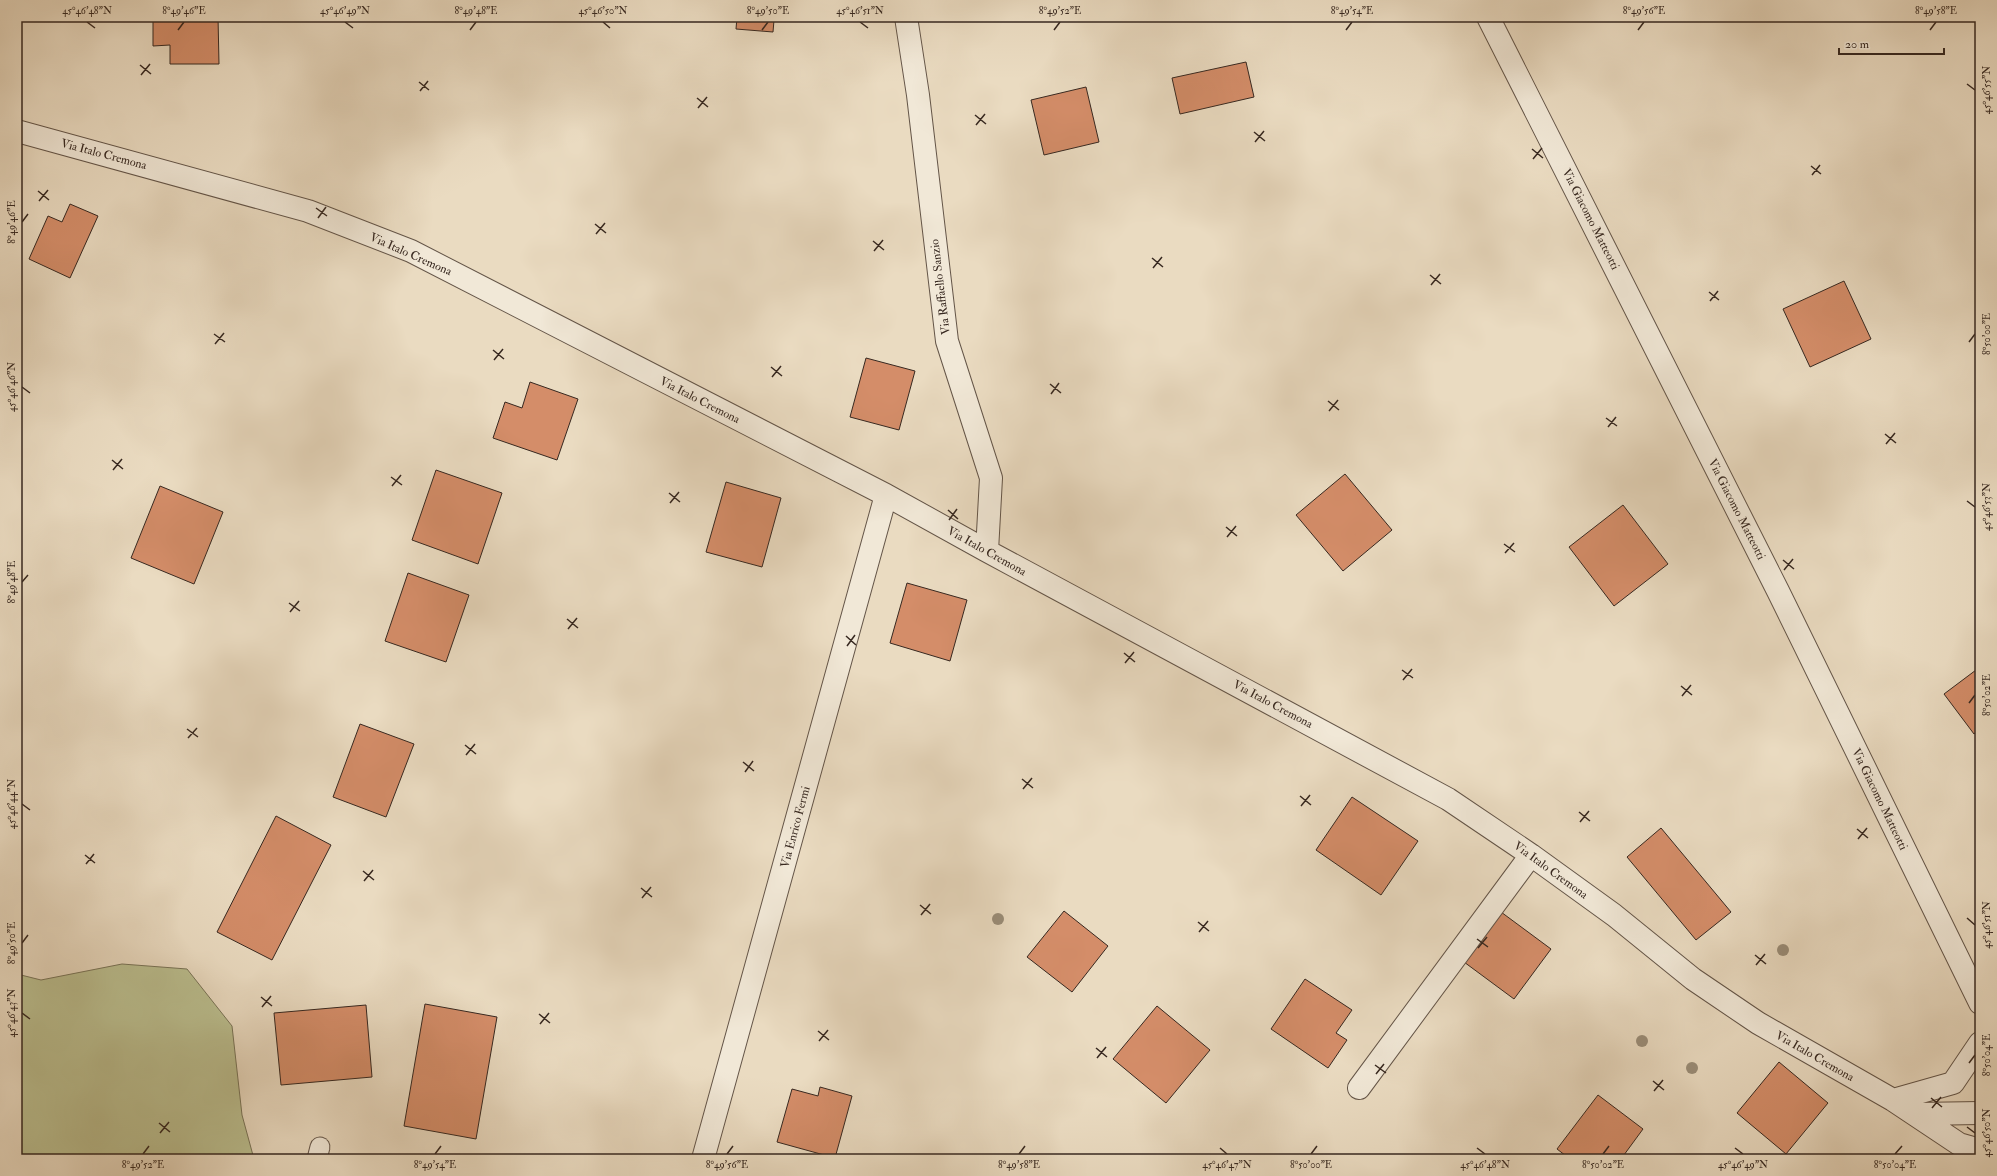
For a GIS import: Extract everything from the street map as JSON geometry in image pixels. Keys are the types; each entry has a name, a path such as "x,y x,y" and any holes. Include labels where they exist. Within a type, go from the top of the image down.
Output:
{"street":[{"name":"Via Raffaello Sanzio","path":"906,17 919,103 947,341 991,478 987,551"},
{"name":"Via Giacomo Matteotti","path":"1488,17 1778,591 1980,1003"},
{"name":"Via Italo Cremona","path":"17,131 308,211 411,251 886,495 987,551 1448,799 1531,855 1614,915 1693,980 1758,1023 1894,1100 1917,1114 1959,1144 1980,1150"},
{"name":"Via Enrico Fermi","path":"703,1159 886,495"},
{"path":"1360,1088 1531,855"},
{"path":"1894,1100 1953,1083 1980,1043"},
{"path":"1917,1114 1980,1113"}],"green space":[{"path":"122,964 187,969 232,1026 242,1115 254,1159 17,1159 17,974 41,980"}],"building":[{"path":"153,17 218,17 219,64 170,64 170,45 153,46"},
{"path":"737,17 795,17 794,21 774,20 773,32 736,29"},
{"path":"1246,62 1254,97 1180,114 1172,78"},
{"path":"1086,87 1099,142 1044,155 1031,100"},
{"path":"70,204 98,216 70,278 29,259 48,216 62,222"},
{"path":"1844,281 1871,339 1810,367 1783,309"},
{"path":"866,358 915,371 899,430 850,417"},
{"path":"530,382 578,399 557,460 493,438 505,402 522,408"},
{"path":"436,470 502,493 478,564 412,540"},
{"path":"1345,474 1392,530 1343,571 1296,515"},
{"path":"726,482 781,498 762,567 706,552"},
{"path":"160,486 223,512 194,584 131,558"},
{"path":"1623,505 1668,564 1614,606 1569,547"},
{"path":"408,573 469,595 446,662 385,641"},
{"path":"907,583 967,600 950,661 890,643"},
{"path":"1980,667 1980,729 1974,734 1944,694"},
{"path":"360,724 414,744 386,817 333,797"},
{"path":"1352,797 1418,841 1381,895 1316,850"},
{"path":"276,816 331,845 272,960 217,932"},
{"path":"1661,828 1731,912 1696,940 1627,857"},
{"path":"1064,911 1108,946 1072,992 1027,957"},
{"path":"1501,912 1551,949 1514,999 1464,962"},
{"path":"1305,979 1352,1010 1336,1033 1347,1040 1328,1068 1271,1029"},
{"path":"425,1004 497,1017 476,1139 404,1126"},
{"path":"366,1005 372,1077 281,1085 274,1013"},
{"path":"1157,1006 1210,1050 1166,1103 1113,1059"},
{"path":"1779,1062 1828,1103 1786,1154 1737,1113"},
{"path":"820,1087 852,1096 835,1158 777,1142 792,1089 818,1096"},
{"path":"1598,1095 1643,1129 1621,1159 1570,1159 1557,1149"}]}
